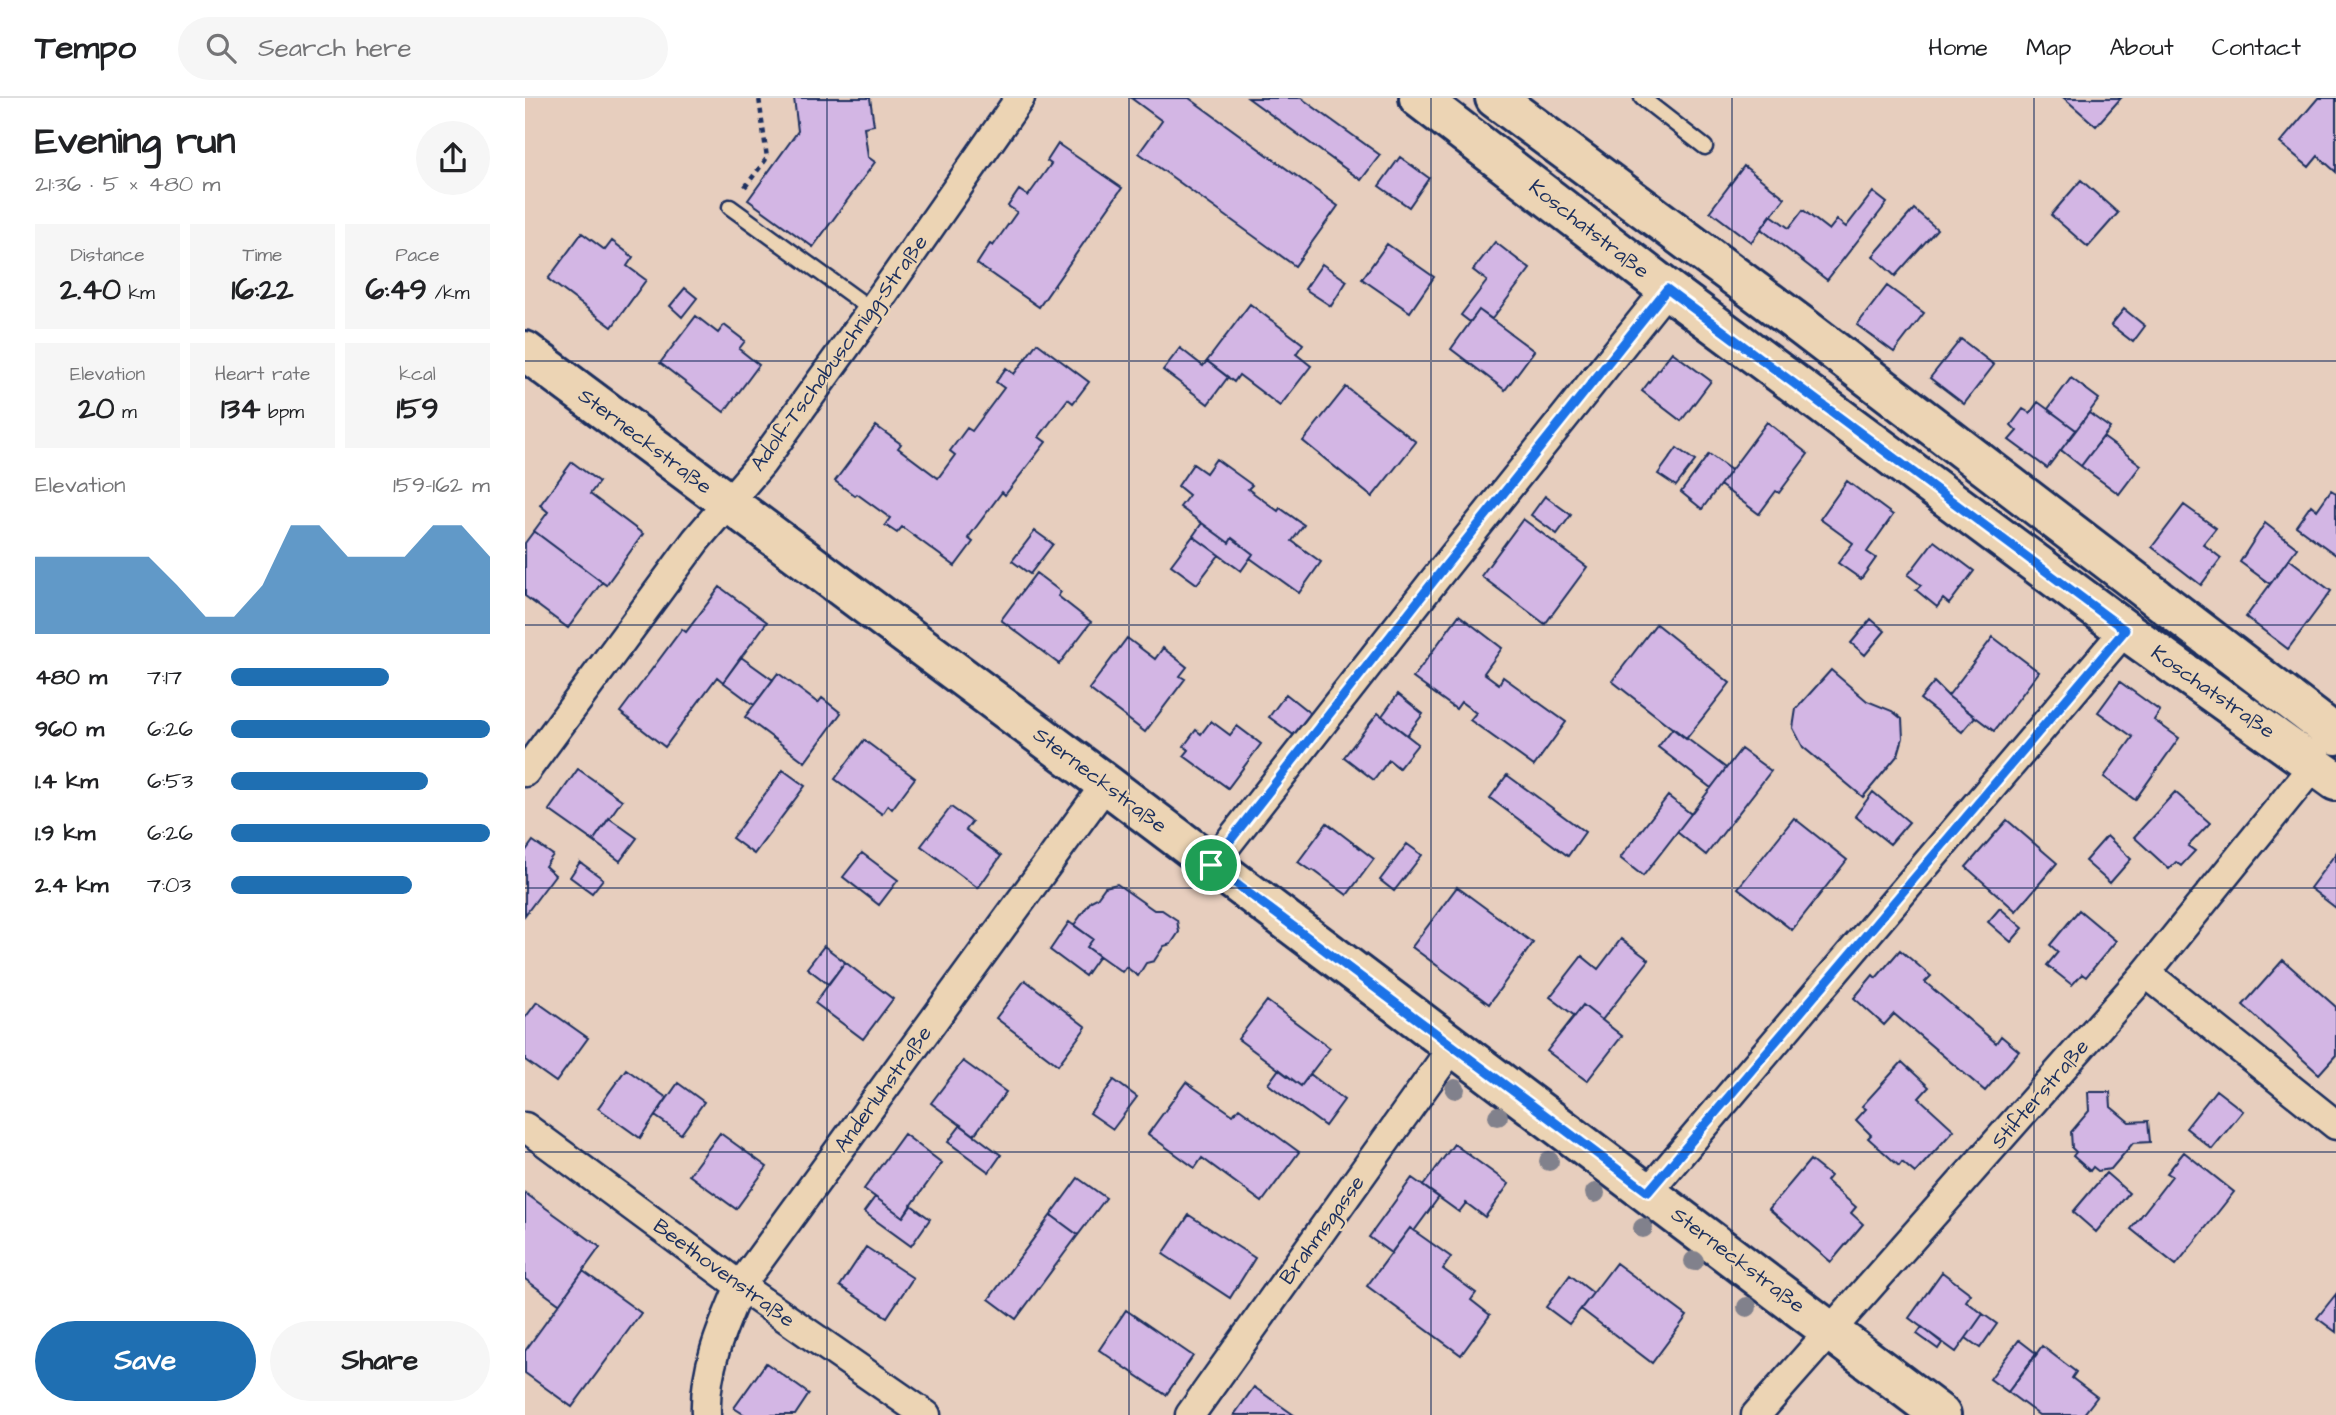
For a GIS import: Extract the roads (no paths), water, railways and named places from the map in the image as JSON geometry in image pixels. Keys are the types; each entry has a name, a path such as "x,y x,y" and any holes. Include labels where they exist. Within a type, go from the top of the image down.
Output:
{"main road":[{"name":"Koschatstraße","path":"1419,98 1667,289 2125,630 2325,773"},
{"name":"Koschatstraße","path":"1496,98 2333,725"},
{"name":"Sterneckstraße","path":"525,351 1454,1045 1941,1415"}],"street":[{"name":"Adolf-Tschabuschnigg-Straße","path":"525,772 696,540 761,464 1020,98"},
{"path":"1211,865 1667,289"},
{"path":"1648,1192 2125,630"},
{"name":"Stifterstraße","path":"1756,1415 2325,773"},
{"name":"Anderluhstraße","path":"706,1415 715,1347 740,1286 1105,784"},
{"path":"2146,973 2336,1125"},
{"name":"Brahmsgasse","path":"1191,1415 1454,1045"},
{"name":"Beethovenstraße","path":"525,1127 740,1286 926,1415"}],"lane":[{"path":"1642,98 1705,147"},
{"path":"730,207 872,310"}]}
